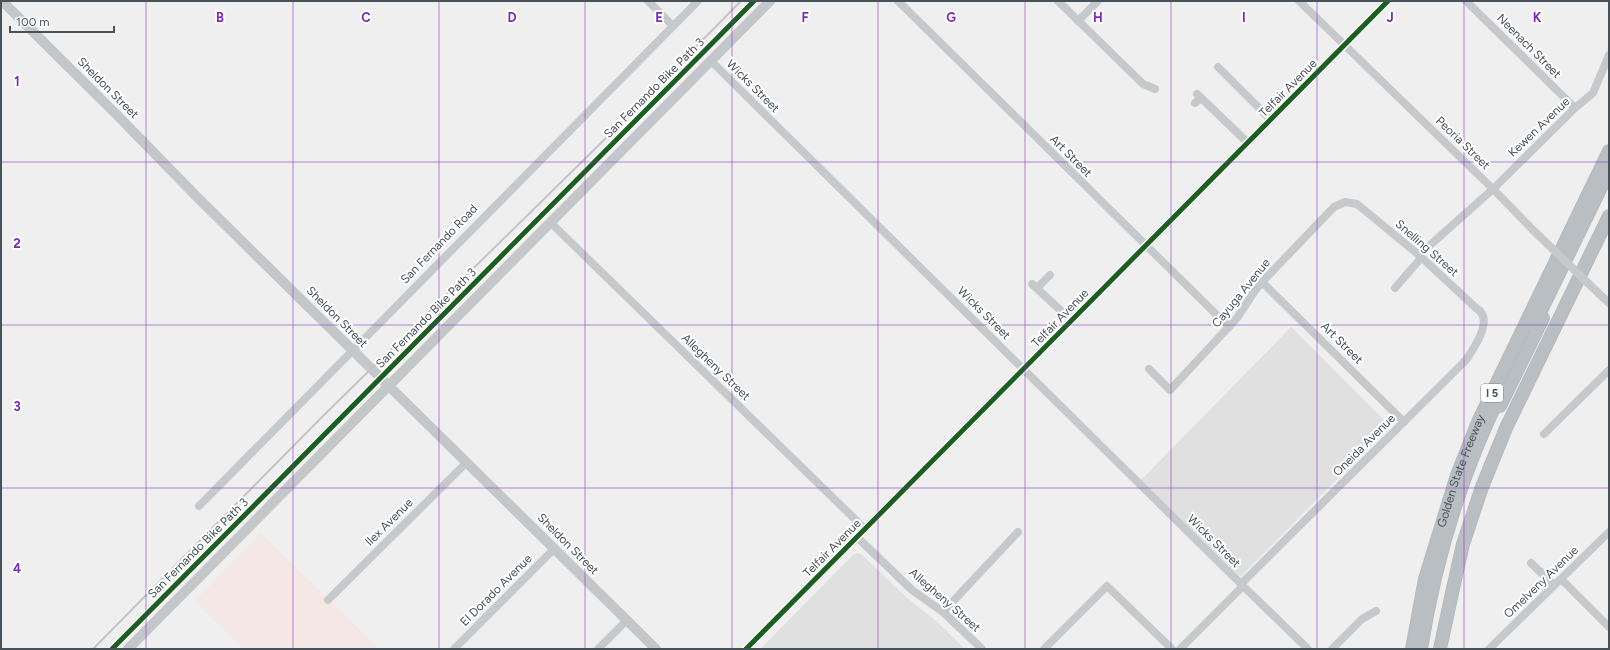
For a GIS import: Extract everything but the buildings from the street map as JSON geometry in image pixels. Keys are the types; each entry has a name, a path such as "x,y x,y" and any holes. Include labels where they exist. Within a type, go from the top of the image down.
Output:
{"highway":[{"name":"Golden State Freeway","path":"1412,649 1425,579 1457,475 1478,422 1609,151"},
{"path":"1421,649 1431,596 1444,545 1458,497 1471,462 1498,400 1609,171"},
{"path":"1426,649 1441,572 1468,483 1504,397 1609,184"},
{"name":"I 5","path":"1440,649 1463,544 1482,487 1506,428 1609,216"}],"main road":[{"name":"Sheldon Street","path":"2,1 118,116 160,161 656,649"},
{"path":"128,649 770,1"}],"street":[{"path":"648,1 673,26"},
{"name":"San Fernando Road","path":"198,506 698,1"},
{"name":"Art Street","path":"898,1 1145,246 1229,327"},
{"path":"1058,1 1143,84 1155,89"},
{"path":"1078,21 1098,1"},
{"name":"Peoria Street","path":"1299,1 1609,303"},
{"name":"Telfair Avenue","path":"746,649 1388,1"},
{"name":"Neenach Street","path":"1466,1 1574,108"},
{"name":"Kewen Avenue","path":"1395,288 1420,257 1493,189 1574,108 1593,93 1609,55"},
{"name":"Wicks Street","path":"711,61 1308,649"},
{"path":"1218,68 1270,119"},
{"path":"1198,98 1247,142"},
{"name":"Cayuga Avenue","path":"1149,369 1170,390 1229,327 1262,282 1334,207 1345,202 1357,204"},
{"name":"Snelling Street","path":"1357,204 1420,257 1476,308 1482,311"},
{"name":"Allegheny Street","path":"550,222 865,529"},
{"path":"1050,275 1035,286 1071,320"},
{"name":"Art Street","path":"1262,282 1404,422"},
{"name":"Oneida Avenue","path":"1180,649 1466,360 1483,328 1485,318 1482,311"},
{"path":"1544,434 1609,370"},
{"name":"Ilex Avenue","path":"328,600 467,462"},
{"path":"943,612 1018,532"},
{"name":"Omelveny Avenue","path":"1489,649 1609,532"},
{"name":"Allegheny Street","path":"857,537 912,590 943,612 982,649"},
{"name":"El Dorado Avenue","path":"454,649 554,549"},
{"path":"1531,563 1554,586"},
{"path":"1561,579 1609,627"},
{"path":"1044,649 1107,586 1172,649"},
{"path":"1332,649 1362,619 1376,611"},
{"path":"598,649 627,620"}],"shaded area":[{"path":"1291,327 1389,425 1385,431 1240,577 1141,480"},
{"path":"261,533 379,649 243,649 194,601"},
{"path":"858,553 862,555 905,596 936,621 965,649 760,649 854,554"}],"railway":[{"path":"93,649 323,416 603,141 741,1"}],"cycle path":[{"name":"San Fernando Bike Path 3","path":"112,649 754,1"},
{"path":"746,649 1388,1"}]}
